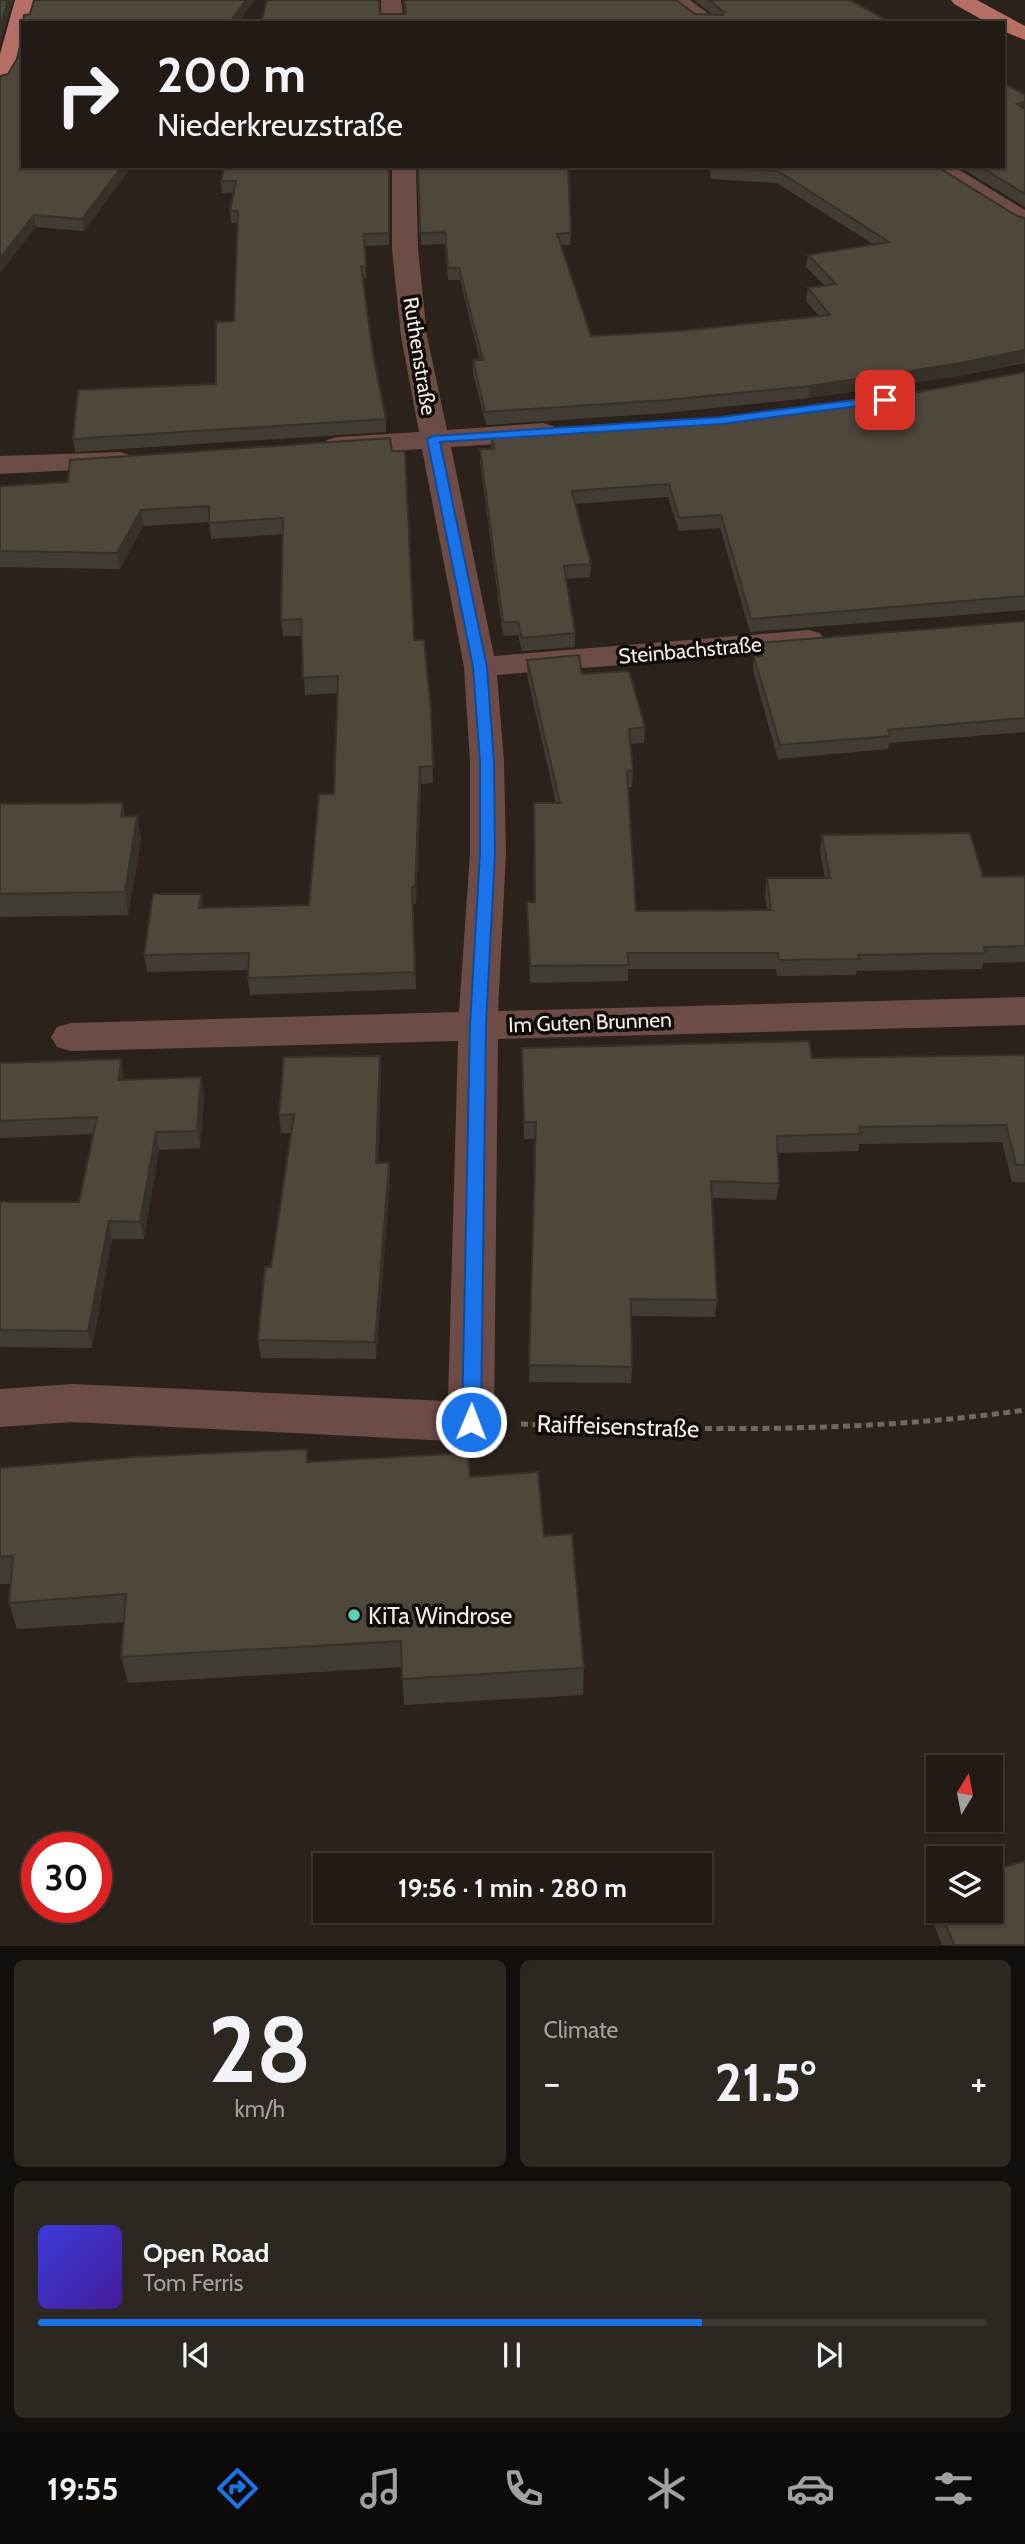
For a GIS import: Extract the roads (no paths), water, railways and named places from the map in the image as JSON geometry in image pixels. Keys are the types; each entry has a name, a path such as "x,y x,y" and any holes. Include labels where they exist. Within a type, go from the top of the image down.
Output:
{"main road":[{"path":"0,79 12,51 25,0"},
{"path":"961,0 1001,21"},
{"path":"1005,23 1025,34"}],"street":[{"path":"25,0 47,0"},
{"path":"391,0 393,21"},
{"path":"676,0 708,21"},
{"name":"Ruthenstraße","path":"0,1408 72,1403 111,1404 471,1422 478,1025 488,853 487,762 480,667 414,336 405,248 404,168"},
{"path":"939,168 1025,221"},
{"path":"313,448 570,430"},
{"path":"0,465 151,459"},
{"name":"Steinbachstraße","path":"480,667 834,638"},
{"name":"Im Guten Brunnen","path":"71,1037 1025,1011"}],"place":[{"name":"KiTa Windrose","path":"354,1615"}]}
